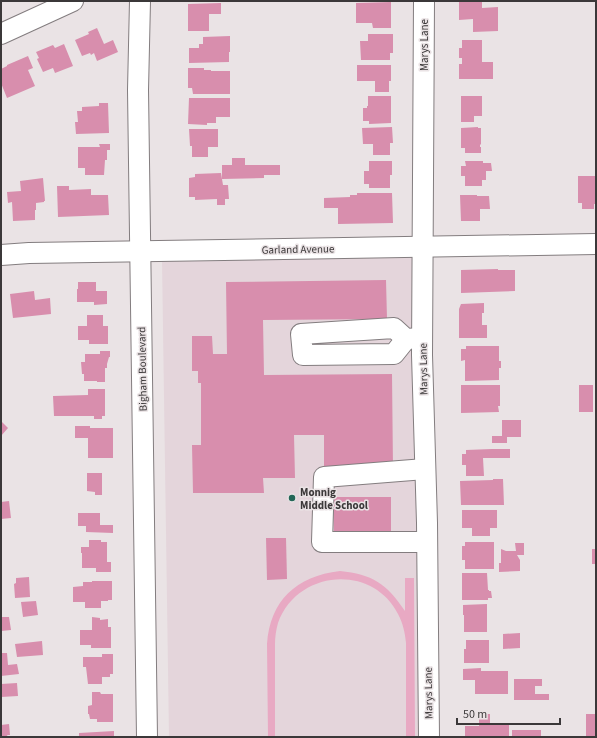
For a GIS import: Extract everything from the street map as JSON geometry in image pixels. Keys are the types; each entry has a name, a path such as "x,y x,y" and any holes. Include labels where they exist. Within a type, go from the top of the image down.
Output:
{"street":[{"path":"1,34 73,1"},
{"name":"Bigham Boulevard","path":"140,1 138,90 146,737"},
{"name":"Marys Lane","path":"424,1 422,247 414,338 425,469 429,737"},
{"name":"Garland Avenue","path":"1,255 28,253 596,244"},
{"path":"425,469 324,477 322,542 427,542"}],"shaded area":[{"name":"Monnig Middle School","path":"415,257 421,737 169,737 162,260"},
{"path":"340,571 351,572 378,582 392,594 405,611 405,578 414,578 415,737 406,737 406,643 404,628 400,617 386,598 371,586 354,580 335,580 317,583 301,592 288,605 278,623 275,641 275,737 268,737 267,644 273,615 288,593 298,585 310,578"}],"building":[{"path":"459,1 482,1 482,8 498,7 498,31 473,32 473,19 459,20"},
{"path":"391,2 391,28 373,28 372,23 356,23 356,3"},
{"path":"221,3 221,14 209,14 209,31 188,31 188,4"},
{"path":"97,28 104,44 113,40 118,52 97,61 94,53 91,55 90,53 82,56 75,40 89,34 88,32"},
{"path":"368,34 393,34 393,53 390,53 390,60 361,60 360,41 368,41"},
{"path":"230,36 229,62 189,63 189,48 199,48 199,44 203,44 203,37"},
{"path":"462,40 482,40 482,62 493,62 493,79 459,79 459,64 462,64 462,58 459,58 459,48 462,48"},
{"path":"64,44 73,66 55,73 53,68 43,72 37,59 39,58 36,52 53,45 55,48"},
{"path":"28,56 33,68 28,70 35,86 7,98 1,83 1,69"},
{"path":"357,65 391,65 389,92 375,92 375,81 357,81"},
{"path":"188,68 204,68 204,70 211,71 230,71 230,94 193,94 192,88 188,88"},
{"path":"368,96 391,96 391,123 369,124 369,121 363,121 363,108 367,108 368,106"},
{"path":"461,96 482,96 482,116 474,116 474,122 461,122"},
{"path":"189,98 230,98 230,117 216,117 216,123 207,123 207,125 188,124"},
{"path":"99,103 108,103 109,133 76,134 75,122 78,122 77,111 82,111 82,107 99,106"},
{"path":"392,127 393,143 390,143 390,155 373,155 373,144 363,144 362,128"},
{"path":"461,128 481,128 481,153 465,153 465,148 461,148"},
{"path":"189,129 218,129 218,147 208,147 208,157 192,157"},
{"path":"99,144 110,144 110,150 107,150 107,160 105,160 104,175 85,175 85,168 78,168 78,147 100,147"},
{"path":"232,158 245,158 245,165 280,165 280,175 264,175 264,178 222,179 222,165 232,165"},
{"path":"369,161 392,161 390,188 369,188 369,184 364,184 364,171 369,171"},
{"path":"465,161 483,161 483,163 491,163 492,171 486,171 486,180 482,180 482,186 465,186 465,176 461,176 461,166 466,166"},
{"path":"221,173 223,185 228,185 229,199 225,199 225,205 217,205 217,199 195,200 195,197 189,197 189,178 195,177 195,174"},
{"path":"578,176 596,177 596,204 594,204 594,209 582,209 582,203 578,203"},
{"path":"43,178 45,201 36,203 35,220 13,221 12,202 8,203 7,192 21,191 20,181"},
{"path":"57,186 69,186 69,190 91,189 91,195 108,195 109,215 58,217"},
{"path":"357,193 392,193 393,223 338,224 338,208 324,208 324,198 350,197 350,195 357,195"},
{"path":"460,195 489,196 490,209 480,209 480,221 461,221"},
{"path":"461,270 515,270 515,291 461,293"},
{"path":"386,280 387,319 263,320 264,375 392,374 393,469 324,469 324,435 294,435 295,478 263,478 264,493 193,493 192,445 201,445 201,383 198,383 198,371 192,371 192,336 212,336 213,354 227,354 226,282"},
{"path":"78,282 96,282 96,291 107,291 107,304 94,305 94,302 77,302"},
{"path":"34,291 35,300 50,298 51,314 13,318 10,294"},
{"path":"484,303 482,325 487,325 487,338 459,338 459,309 461,304"},
{"path":"87,315 103,315 103,326 108,326 108,344 89,344 89,340 78,340 78,326 87,326"},
{"path":"466,346 499,346 499,361 501,361 501,368 499,368 499,380 465,381 465,360 461,361 461,349 466,349"},
{"path":"100,351 110,351 107,368 105,368 105,382 84,381 81,362 85,362 85,354 100,354"},
{"path":"461,385 500,385 500,406 498,406 499,412 461,413"},
{"path":"579,385 593,385 593,412 579,412"},
{"path":"88,389 105,389 105,416 102,416 102,419 94,419 94,416 54,416 53,396 88,395"},
{"path":"502,420 521,420 521,437 507,437 507,443 492,443 492,436 502,436"},
{"path":"1,421 8,428 1,436"},
{"path":"75,426 90,426 90,428 113,428 113,458 88,458 88,438 75,438"},
{"path":"510,449 510,458 483,458 484,476 466,476 466,465 462,465 462,454 466,454 466,450"},
{"path":"87,473 102,473 102,495 95,495 95,492 87,491"},
{"path":"503,479 504,505 461,505 460,481"},
{"path":"333,497 391,497 391,533 334,534"},
{"path":"9,501 11,518 1,519 1,502"},
{"path":"462,510 497,510 497,528 490,528 490,536 472,536 472,528 462,528"},
{"path":"78,513 100,513 100,525 113,525 113,533 86,532 86,526 78,526"},
{"path":"266,538 286,538 287,579 267,580"},
{"path":"89,540 101,540 101,542 107,542 107,562 111,562 111,572 96,572 96,568 82,568 81,547 89,547"},
{"path":"465,542 494,542 494,569 465,569 465,560 462,560 462,546 465,546"},
{"path":"515,543 524,543 524,555 517,555 520,560 520,571 499,572 499,563 501,563 501,549 506,551 516,551"},
{"path":"592,549 596,549 596,564 592,564"},
{"path":"462,573 487,573 488,590 491,591 492,598 488,598 488,600 462,600"},
{"path":"29,577 30,597 15,598 14,584 16,583 16,578"},
{"path":"112,581 112,600 101,601 101,608 85,608 85,602 73,602 73,587 83,586 83,582"},
{"path":"36,601 38,615 23,617 21,602"},
{"path":"487,604 487,632 464,632 463,605"},
{"path":"1,617 9,617 11,630 1,631"},
{"path":"92,617 100,618 100,620 108,619 108,627 111,627 111,648 91,648 91,645 80,645 80,630 92,630"},
{"path":"520,633 520,648 503,649 503,634"},
{"path":"466,640 489,640 489,663 464,663 464,649 466,649"},
{"path":"42,641 43,655 17,657 15,644"},
{"path":"1,653 7,653 8,665 17,664 19,674 1,676"},
{"path":"102,654 113,654 113,674 110,674 110,677 102,677 102,684 88,684 86,667 83,667 83,657 102,657"},
{"path":"481,668 481,671 508,671 508,694 475,694 475,680 463,680 463,669"},
{"path":"514,679 542,679 542,686 535,686 535,694 549,694 549,700 514,700"},
{"path":"17,683 18,696 1,697 1,684"},
{"path":"92,692 113,694 113,722 97,722 97,719 90,719 88,714 88,706 92,705"},
{"path":"479,714 490,714 490,724 509,724 509,737 465,737 465,726 479,726"},
{"path":"586,714 596,714 596,737 586,737"},
{"path":"9,724 10,735 7,735 8,737 1,737 1,725"},
{"path":"512,730 541,730 541,737 512,737"},
{"path":"114,731 114,737 79,737 79,733"}],"place":[{"name":"Monnig Middle School","path":"292,498"}]}
